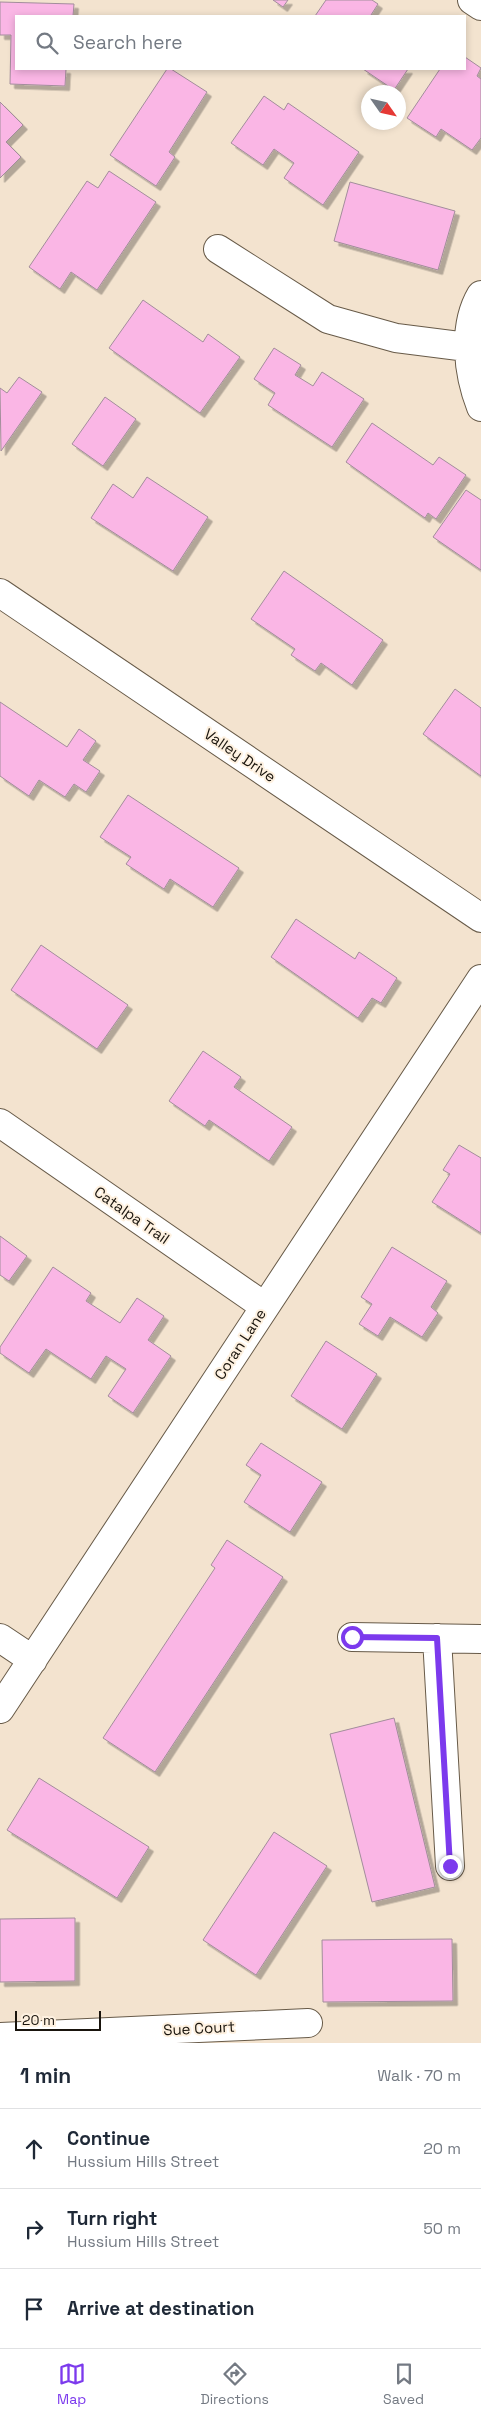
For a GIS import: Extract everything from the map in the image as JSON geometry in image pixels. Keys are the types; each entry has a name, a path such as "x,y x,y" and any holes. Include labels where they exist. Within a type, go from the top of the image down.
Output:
{"street":[{"path":"472,0 481,6"},
{"path":"218,249 328,319 396,338 468,347"},
{"path":"481,295 476,303 468,347 473,386 481,406"},
{"name":"Valley Drive","path":"0,593 481,918"},
{"name":"Coran Lane","path":"0,1709 481,979"},
{"name":"Catalpa Trail","path":"0,1123 264,1306"},
{"path":"352,1637 481,1639"},
{"path":"0,1638 33,1660"},
{"path":"437,1638 450,1866"},
{"name":"Sue Court","path":"0,2037 308,2022"}],"building":[{"path":"273,0 288,0 283,7"},
{"path":"326,0 372,0 378,4 371,15 316,15"},
{"path":"0,2 74,4 73,15 15,15 15,70 66,70 65,86 10,84 11,35 0,35"},
{"path":"466,58 481,68 477,76 481,79 481,138 472,150 441,129 436,137 407,118 439,70 466,70"},
{"path":"166,70 173,70 207,92 169,152 175,157 156,186 110,155"},
{"path":"364,70 407,70 397,85 387,85"},
{"path":"264,96 284,110 288,103 359,152 323,205 284,178 294,163 274,149 263,165 231,143"},
{"path":"0,102 23,125 6,142 21,157 0,178"},
{"path":"109,171 156,202 97,290 71,272 60,289 29,267 87,181 98,188"},
{"path":"350,182 455,211 438,270 334,241"},
{"path":"143,300 203,342 208,334 240,357 200,413 109,348"},
{"path":"274,348 301,365 295,375 313,386 322,372 364,399 332,447 268,405 275,393 254,379"},
{"path":"19,377 42,392 1,451 0,388 7,393"},
{"path":"105,397 136,419 103,466 72,444"},
{"path":"372,423 433,465 439,457 466,475 436,519 428,513 425,518 346,462"},
{"path":"147,477 208,517 173,571 91,518 113,484 133,498"},
{"path":"466,490 481,500 481,570 433,537"},
{"path":"284,571 383,640 352,685 321,663 315,671 291,655 295,649 251,619"},
{"path":"455,689 481,708 481,776 423,734"},
{"path":"0,702 67,747 79,729 96,741 83,760 100,771 86,792 74,784 65,797 39,780 29,796 0,776"},
{"path":"128,795 239,868 213,907 170,879 164,889 126,864 131,857 100,837"},
{"path":"296,919 355,959 359,952 397,978 381,1003 372,998 358,1018 271,957"},
{"path":"41,945 128,1005 97,1049 11,990"},
{"path":"203,1051 241,1077 234,1087 292,1127 269,1161 209,1120 205,1126 169,1101"},
{"path":"459,1145 481,1158 481,1233 432,1202 450,1174 443,1170"},
{"path":"0,1236 27,1256 9,1281 0,1275"},
{"path":"392,1247 447,1281 431,1307 438,1313 422,1337 390,1317 378,1336 359,1324 372,1304 361,1297"},
{"path":"53,1267 91,1293 86,1301 120,1323 137,1298 164,1316 148,1340 171,1356 133,1413 108,1396 126,1369 106,1356 91,1379 46,1349 29,1373 0,1353 0,1347"},
{"path":"326,1341 377,1374 342,1429 291,1396"},
{"path":"261,1443 322,1482 290,1532 244,1502 261,1475 246,1465"},
{"path":"227,1540 283,1577 155,1772 103,1738 215,1568 211,1565"},
{"path":"394,1718 435,1887 372,1902 330,1734"},
{"path":"39,1778 149,1847 117,1898 7,1830"},
{"path":"274,1832 327,1866 256,1975 203,1940"},
{"path":"75,1918 75,1981 0,1982 0,1919"},
{"path":"452,1939 453,2001 323,2002 322,1940"}],"route":[{"path":"352,1637 437,1638 450,1866"}]}
